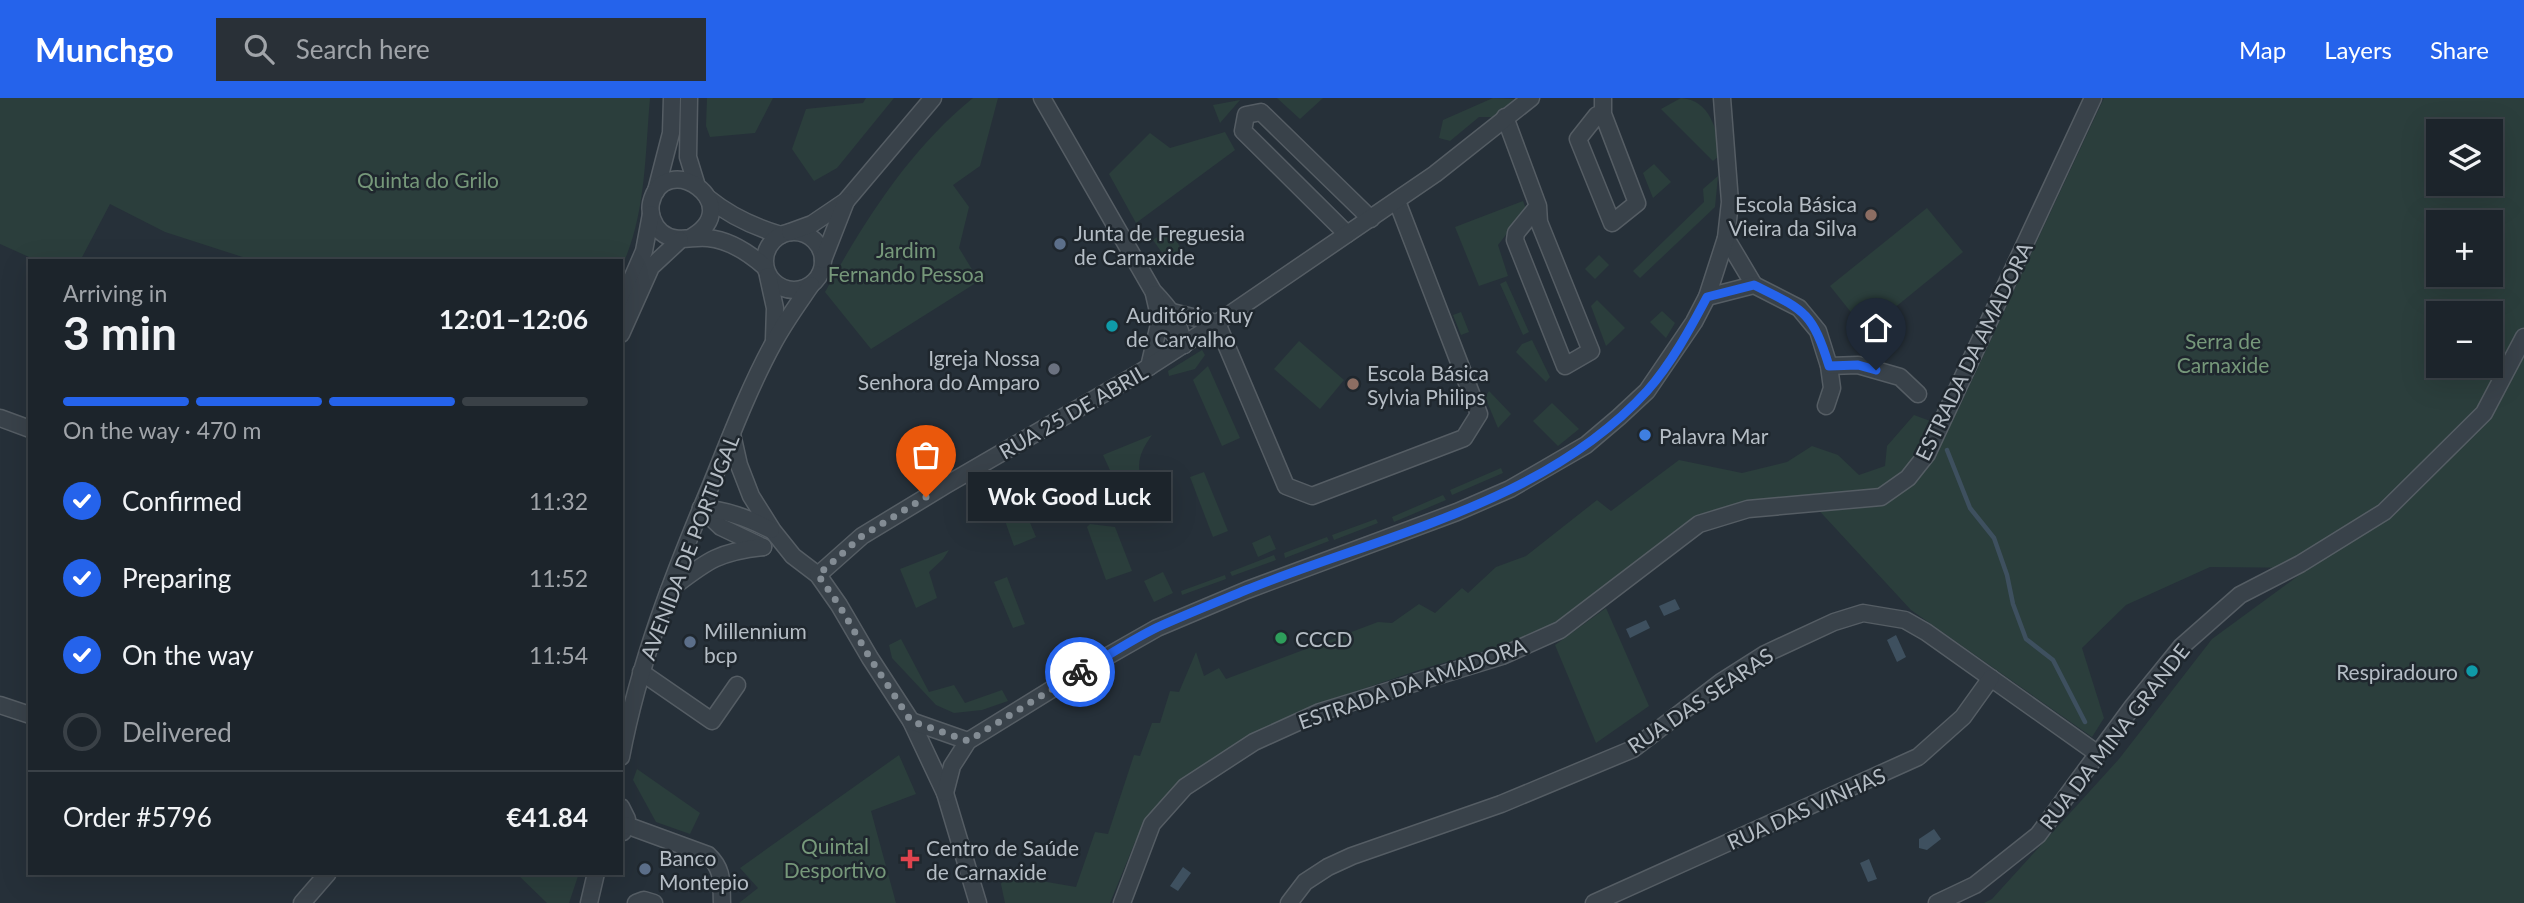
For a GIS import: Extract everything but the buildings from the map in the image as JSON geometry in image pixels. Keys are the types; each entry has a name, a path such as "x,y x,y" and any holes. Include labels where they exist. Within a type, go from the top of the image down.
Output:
{"street":[{"path":"623,299 644,251 651,204 671,133 672,98"},
{"path":"689,98 688,157 696,183 708,198 724,211 755,227 809,236 821,251 823,260"},
{"path":"767,272 768,248 773,240 812,224 846,201 933,98"},
{"path":"1042,98 1184,345"},
{"name":"RUA 25 DE ABRIL","path":"818,575 862,536 1149,367 1217,323 1436,174 1531,98"},
{"path":"945,793 951,766 968,741 1078,673 1157,628 1247,590 1457,513 1548,468 1586,445 1647,391 1692,325 1707,297 1726,239 1730,190 1722,98"},
{"name":"ESTRADA DA AMADORA","path":"1122,903 1152,824 1185,787 1254,742 1320,712 1502,656 1560,630 1699,524 1748,509 1881,498 1908,478 1927,454 2093,98"},
{"path":"1603,106 1637,203 1612,223 1578,139 1603,106"},
{"path":"1348,234 1243,131 1246,115 1261,113 1371,219"},
{"path":"1505,117 1538,206 1539,222 1591,351 1565,366 1515,240 1516,233 1538,206"},
{"path":"654,195 668,182 687,180 696,183"},
{"path":"1313,200 1322,199 1330,193 1332,181"},
{"path":"623,330 651,267 685,239 706,226 711,207 708,198"},
{"path":"651,214 654,224 670,237 718,239 738,247 783,289 792,291 811,285 822,270 823,260 846,201"},
{"path":"1166,316 1217,323 1286,486 1311,496 1464,438 1479,414 1397,201"},
{"path":"1726,239 1754,285 1799,308 1818,331 1829,366 1832,388 1826,406"},
{"name":"AVENIDA DE PORTUGAL","path":"767,272 775,309 773,343"},
{"name":"AVENIDA DE PORTUGAL","path":"623,748 641,672 668,592 701,508 773,343 811,285"},
{"path":"1707,297 1754,285"},
{"path":"1149,367 1166,316"},
{"name":"RUA DA MINA GRANDE","path":"1937,903 1975,885 2038,835 2180,647 2240,595 2300,564 2384,512 2484,413 2524,338"},
{"path":"1829,366 1858,365 1900,377 1918,394"},
{"path":"0,418 28,428"},
{"path":"732,435 745,484 773,531 793,556 818,575 911,721 945,793 978,903"},
{"path":"701,508 721,509 738,514 773,531"},
{"path":"701,508 721,527 763,547 793,556"},
{"path":"668,592 710,559 735,550 763,547"},
{"name":"RUA DAS SEARAS","path":"1289,903 1305,882 1352,856 1501,804 1633,749 1721,682 1765,654 1833,622 1863,613 1905,620 1935,638 2098,754"},
{"path":"641,672 712,722 737,685"},
{"name":"RUA DAS VINHAS","path":"1594,903 1917,757 1963,717 1992,678"},
{"path":"0,705 28,714"},
{"path":"911,721 968,741"},
{"path":"623,810 624,829 708,855 718,864 722,903"},
{"path":"302,903 326,875"},
{"path":"589,903 596,875"},
{"path":"636,903 644,900 654,903"}],"green space":[{"name":"Quinta do Grilo","path":"0,98 650,98 640,207 623,263 623,259 249,259 165,232 110,204 81,259 34,259 0,244"},
{"path":"707,98 773,98 755,133 710,137 706,126"},
{"path":"866,98 894,98 837,168 814,181 792,149 806,109 863,103"},
{"name":"Jardim Fernando Pessoa","path":"973,98 998,98 980,166 953,185 969,207 959,248 979,281 871,349 825,292 856,239 909,163 928,140"},
{"path":"1277,98 1323,98 1300,119"},
{"path":"1493,98 1514,99 1495,117 1479,117 1450,141 1439,138 1443,120"},
{"path":"1681,98 1699,104 1710,118 1721,154 1713,161 1661,109"},
{"name":"Serra de Carnaxide","path":"2104,98 2524,98 2524,903 1984,903 1992,899 2119,759 2212,639 2309,568 2210,567 2126,605 2082,648 2104,718 2092,737 1911,610 1813,504 1696,520 1558,625 1502,646 1333,699 1203,767 1171,792 1135,842 1110,903 1005,903 1001,884 1008,866 1047,882 1076,887 1095,832 1108,834 1134,755 1140,756 1152,723 1160,723 1170,691 1179,692 1196,652 1204,676 1219,668 1226,679 1378,622 1392,623 1419,604 1435,613 1462,588 1468,593 1496,567 1526,556 1597,500 1611,511 1679,460 1742,473 1787,462 1812,446 1838,455 1859,475 1885,466 1887,446 1914,415 1941,425 1958,410"},
{"path":"1240,100 1220,123 1213,105"},
{"path":"1225,132 1235,150 1136,223 1109,174 1150,133 1170,148"},
{"path":"1654,164 1671,182 1653,198 1643,173"},
{"path":"1718,176 1715,207 1640,278 1633,271 1704,202 1703,189"},
{"path":"1523,201 1526,209 1498,245 1508,276 1479,286 1455,227"},
{"path":"1927,208 1963,252 1866,331 1830,286"},
{"path":"1168,229 1185,254 1170,264 1153,240"},
{"path":"1599,255 1609,265 1595,279 1585,269"},
{"path":"1506,281 1529,332 1523,335 1500,284"},
{"path":"1597,300 1625,328 1606,346 1591,306"},
{"path":"1662,311 1675,323 1666,338 1650,322"},
{"path":"1461,312 1469,332 1461,335 1453,315"},
{"path":"1532,340 1550,377 1546,382 1516,352 1522,344"},
{"path":"1299,341 1344,380 1320,409 1274,369"},
{"path":"1202,350 1205,355 1195,369 1169,376 1168,371"},
{"path":"1208,366 1240,438 1222,446 1193,380"},
{"path":"1489,391 1511,414 1498,428 1485,397"},
{"path":"1552,403 1579,429 1558,446 1533,421"},
{"path":"1152,435 1141,456 1139,467 1142,480 1120,492 1103,455"},
{"path":"1501,468 1503,473 1452,495 1450,490"},
{"path":"1204,472 1228,531 1213,537 1190,477"},
{"path":"1046,487 1048,491 1026,513 1036,537 1014,546 1000,507"},
{"path":"1443,495 1446,500 1394,522 1392,517"},
{"path":"1376,519 1378,523 1334,540 1332,535"},
{"path":"1090,524 1115,527 1132,571 1106,580 1087,527"},
{"path":"1270,535 1276,549 1258,557 1252,543"},
{"path":"1327,537 1329,541 1285,558 1284,553"},
{"path":"949,550 929,572 937,598 916,608 900,569"},
{"path":"1274,555 1276,560 1232,576 1230,572"},
{"path":"1163,572 1173,593 1154,602 1144,581"},
{"path":"1225,575 1226,579 1182,595 1181,591"},
{"path":"1007,577 1025,624 1013,628 994,582"},
{"path":"1606,608 1649,706 1596,743 1555,645"},
{"path":"901,639 929,692 954,685 965,703 1002,690 1008,701 982,710 954,713 936,705 892,658 889,645"},
{"name":"Quintal Desportivo","path":"899,755 916,794 871,811 896,903 739,903 758,888 740,868"},
{"path":"637,769 700,813 690,834 656,822 633,780"},
{"path":"518,875 578,875 569,903 547,903"}],"water":[{"path":"1675,599 1680,609 1664,616 1659,606"},
{"path":"1646,620 1650,628 1630,638 1626,629"},
{"path":"1896,635 1906,657 1897,662 1887,640"},
{"path":"1934,829 1941,839 1927,850 1919,848 1919,839"},
{"path":"1869,859 1877,879 1868,882 1860,863"},
{"path":"1183,867 1191,873 1178,891 1170,886"}],"waterway":[{"path":"1947,450 1970,508 1994,538 2026,639 2053,660 2085,722"}],"way so far":[{"path":"926,497 862,536 818,575 911,721 968,741 1080,672"}],"place":[{"name":"Escola Básica Vieira da Silva","path":"1871,215"},
{"name":"Junta de Freguesia de Carnaxide","path":"1060,244"},
{"name":"Auditório Ruy de Carvalho","path":"1112,326"},
{"name":"Igreja Nossa Senhora do Amparo","path":"1054,369"},
{"name":"Escola Básica Sylvia Philips","path":"1353,384"},
{"name":"Palavra Mar","path":"1645,435"},
{"name":"Wok Good Luck","path":"926,497"},
{"name":"CCCD","path":"1281,638"},
{"name":"Millennium bcp","path":"690,642"},
{"name":"Respiradouro","path":"2472,671"},
{"name":"Centro de Saúde de Carnaxide","path":"910,859"},
{"name":"Banco Montepio","path":"645,869"}],"route":[{"path":"1080,672 1157,628 1247,590 1457,513 1548,468 1586,445 1647,391 1663,371 1707,297 1754,285 1799,308 1818,331 1829,366 1858,365 1876,370"}]}
